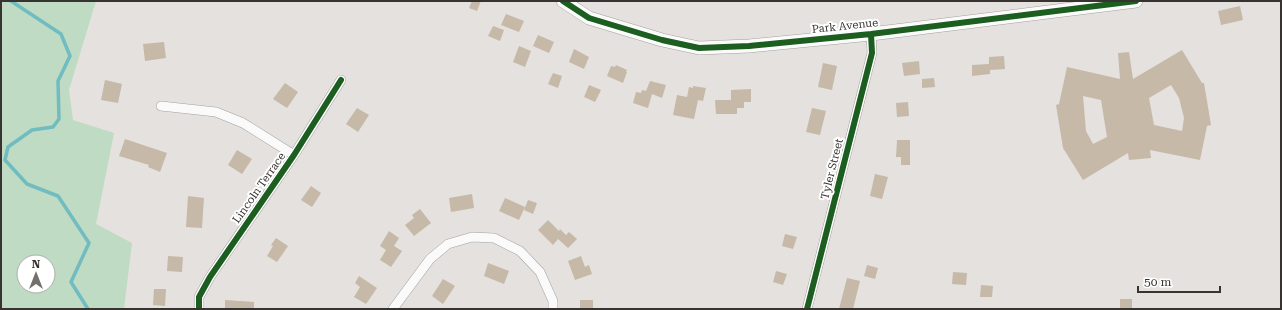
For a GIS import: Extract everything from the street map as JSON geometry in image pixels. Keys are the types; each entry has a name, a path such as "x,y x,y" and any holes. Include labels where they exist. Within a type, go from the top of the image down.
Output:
{"main road":[{"name":"Park Avenue","path":"563,1 589,18 662,40 700,48 749,46 871,34 1136,1"}],"street":[{"name":"Tyler Street","path":"807,309 872,53 871,34"},
{"name":"Lincoln Terrace","path":"198,309 199,297 210,277 294,155 341,80"},
{"path":"161,106 216,112 244,123 294,155"},
{"path":"393,309 430,259 448,244 472,237 494,238 520,251 540,272 553,301 553,309"}],"green space":[{"path":"1,1 96,1 69,90 73,120 114,133 96,224 132,243 124,309 1,309"}],"building":[{"path":"472,1 481,1 477,11 469,8"},
{"path":"1240,6 1243,20 1221,25 1218,11"},
{"path":"506,14 524,21 519,32 501,25"},
{"path":"493,26 504,30 500,41 488,36"},
{"path":"538,35 554,42 549,53 533,46"},
{"path":"164,42 166,58 145,61 143,44"},
{"path":"519,46 531,51 525,67 513,62"},
{"path":"574,49 589,57 584,69 569,62"},
{"path":"1182,50 1202,83 1204,83 1211,125 1207,126 1200,160 1150,150 1151,158 1129,160 1128,153 1083,180 1063,148 1056,105 1059,104 1067,67 1120,79 1118,53 1129,52 1133,79","holes":["1171,85 1179,98 1184,118 1182,131 1154,125 1149,98","1083,96 1101,100 1107,137 1093,144 1086,131"]},
{"path":"1004,56 1005,69 990,70 990,74 972,76 972,65 989,64 989,57"},
{"path":"919,61 920,74 904,76 902,63"},
{"path":"823,63 837,66 832,90 818,87"},
{"path":"616,65 627,70 623,83 607,76 611,66 615,67"},
{"path":"553,73 562,76 558,88 548,84"},
{"path":"934,78 935,87 922,88 922,79"},
{"path":"105,80 122,84 118,103 101,100"},
{"path":"650,81 666,85 662,98 652,94 648,108 633,103 636,92 641,93 642,90 646,91"},
{"path":"285,83 298,92 287,108 273,99"},
{"path":"589,85 601,90 595,102 584,97"},
{"path":"693,86 706,88 703,101 698,100 694,119 673,115 677,95 687,97 689,87 693,88"},
{"path":"751,89 751,102 744,102 744,108 737,108 737,114 716,114 715,100 731,100 731,90"},
{"path":"908,102 909,116 897,117 896,103"},
{"path":"357,108 369,115 358,132 346,124"},
{"path":"812,108 826,111 820,135 806,132"},
{"path":"125,139 167,153 160,172 148,167 149,165 119,156"},
{"path":"897,140 910,140 910,165 901,165 901,157 896,157"},
{"path":"237,150 252,159 242,174 228,165"},
{"path":"875,174 888,177 882,199 870,196"},
{"path":"311,186 321,193 312,207 301,200"},
{"path":"472,194 474,208 451,212 449,198"},
{"path":"188,196 204,198 202,228 186,227"},
{"path":"505,198 525,207 519,220 499,211"},
{"path":"528,200 537,203 533,214 524,210"},
{"path":"420,209 431,223 414,236 405,225 414,218 412,215"},
{"path":"548,220 559,231 560,229 566,235 569,232 577,239 568,248 558,239 553,245 538,230"},
{"path":"389,231 399,238 394,246 402,251 391,267 380,260 386,250 380,246"},
{"path":"785,234 797,237 793,249 782,246"},
{"path":"276,238 288,246 277,262 267,256 273,246 271,245"},
{"path":"168,256 183,257 182,272 167,271"},
{"path":"581,256 585,267 589,265 592,274 575,280 568,261"},
{"path":"488,263 509,271 504,284 484,276"},
{"path":"867,265 878,268 875,279 864,276"},
{"path":"776,271 787,274 783,285 773,282"},
{"path":"953,272 967,273 966,285 952,284"},
{"path":"359,276 377,288 366,304 354,297 360,287 355,283"},
{"path":"847,278 860,281 853,309 839,309"},
{"path":"443,279 455,286 443,304 432,296"},
{"path":"981,285 993,286 992,297 980,297"},
{"path":"154,289 166,289 165,306 153,305"},
{"path":"1120,299 1132,299 1132,309 1120,309"},
{"path":"225,300 254,302 254,309 225,309"},
{"path":"580,300 593,300 593,309 580,309"}],"waterway":[{"path":"11,1 61,34 70,56 58,81 59,119 53,127 32,130 8,147 5,160 27,184 58,196 89,243 71,282 88,309"}],"cycle path":[{"path":"563,1 589,18 662,40 699,48 749,46 871,34 1136,1"},
{"path":"807,309 872,53 871,34"},
{"path":"199,309 199,297 210,277 294,155 341,80"}]}
